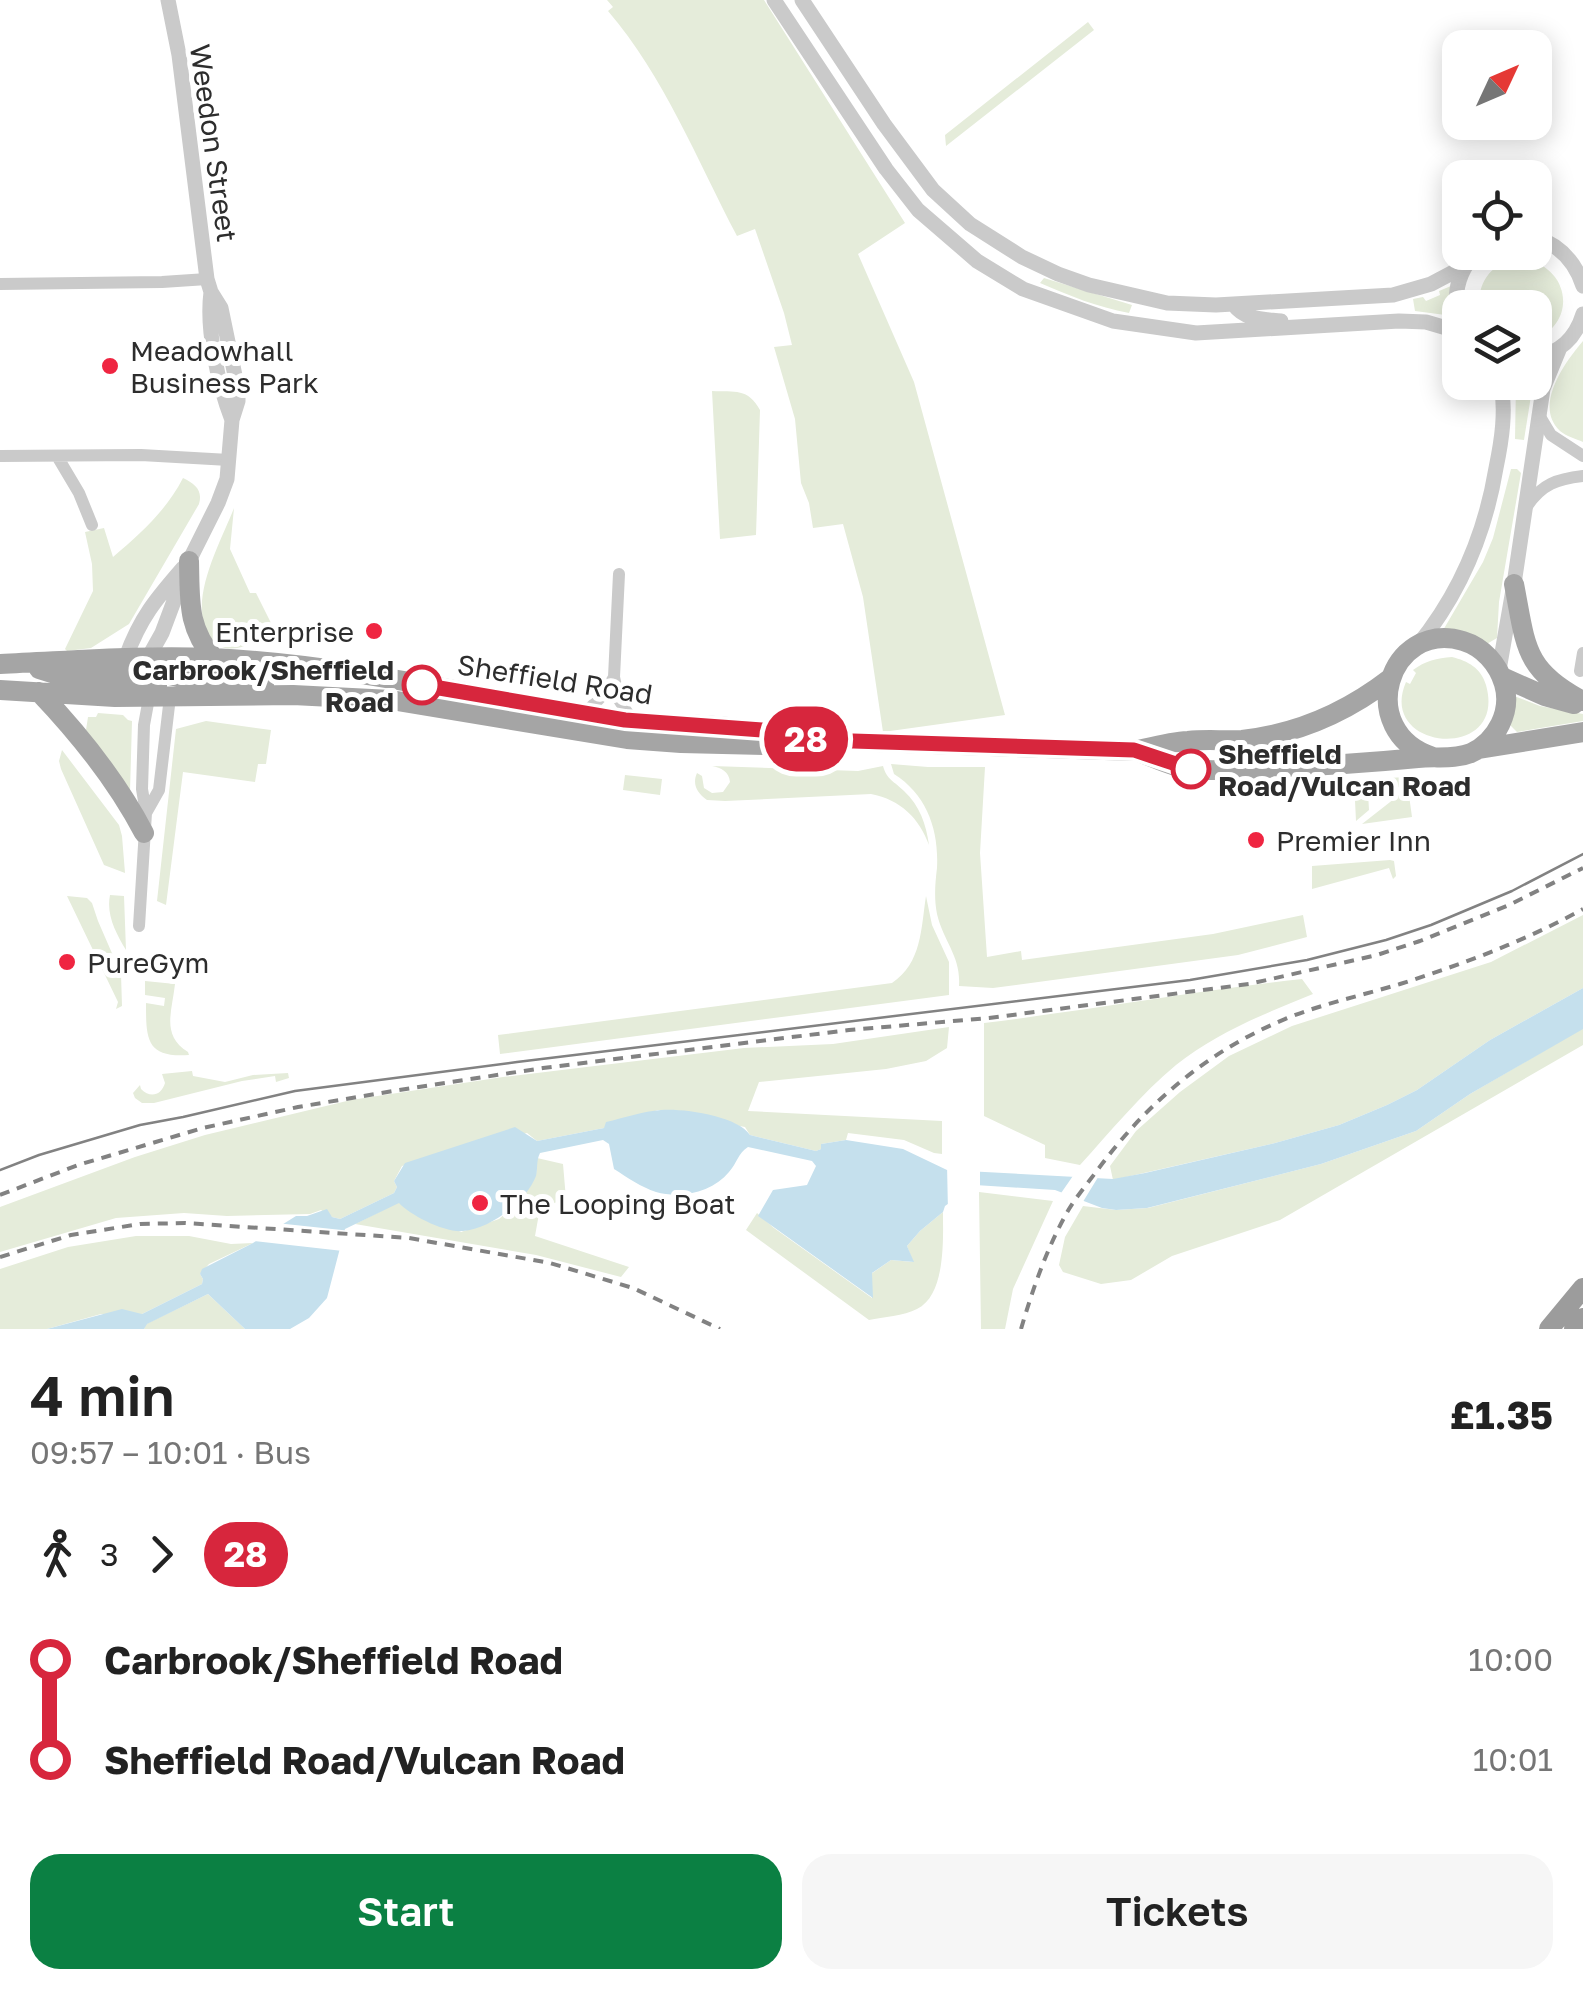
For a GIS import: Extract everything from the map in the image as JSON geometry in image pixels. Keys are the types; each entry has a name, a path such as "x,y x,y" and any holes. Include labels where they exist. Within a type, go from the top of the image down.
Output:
{"highway":[{"path":"1549,1329 1583,1288"},
{"path":"1574,1329 1583,1318"}],"main road":[{"path":"189,562 196,634 214,658"},
{"path":"1514,584 1524,639 1539,670 1583,703"},
{"path":"1433,757 1407,743 1395,728 1387,698 1390,678 1400,661 1415,648 1438,640 1463,641 1484,652 1500,673 1506,691 1504,714 1496,732 1479,749"},
{"name":"Sheffield Road","path":"148,677 177,658 214,658 296,666 634,721 762,730 790,739 1134,750"},
{"path":"0,664 23,663 148,677"},
{"path":"1500,673 1544,696 1565,703 1583,703"},
{"path":"0,690 114,697 148,677"},
{"name":"Sheffield Road","path":"148,677 293,695 391,700 626,738 766,746 790,739"},
{"path":"1134,750 1185,741 1243,740 1298,728 1357,703 1390,678"},
{"path":"38,692 61,715 145,823"},
{"path":"1134,750 1192,769 1357,764 1457,758 1479,749 1583,732"}],"street":[{"name":"Weedon Street","path":"148,677 189,562 227,479 232,420 238,401 220,308 209,285 179,55 168,0"},
{"path":"774,0 886,169 918,210 977,260 1023,290 1113,321 1196,333 1408,321 1442,327"},
{"path":"802,0 933,190 970,224 1022,257 1089,286 1168,303 1234,304 1393,295 1431,284 1457,270"},
{"path":"886,169 916,170"},
{"path":"1552,244 1575,257 1574,265 1583,286"},
{"path":"0,284 209,285"},
{"path":"1234,304 1251,318 1299,326"},
{"path":"1175,331 1188,305"},
{"path":"1188,305 1196,333"},
{"path":"1500,673 1544,389 1560,350 1574,336 1582,320"},
{"path":"1552,353 1560,350"},
{"path":"1415,648 1450,598 1480,536 1490,507 1502,440 1504,400"},
{"path":"1540,415 1551,434 1583,456"},
{"path":"0,456 141,455 229,460"},
{"path":"57,456 92,525"},
{"path":"1526,508 1546,485 1583,476"},
{"name":"Weedon Street","path":"148,677 136,631 150,607 189,562"},
{"path":"619,574 614,677 620,700 634,721"},
{"path":"1580,671 1583,653"},
{"path":"145,823 159,790 148,677"},
{"path":"139,926 148,677"},
{"path":"584,714 614,677"}],"green space":[{"path":"607,0 764,0 905,223 858,254 914,382 1005,715 883,732 863,597 843,524 813,528 801,483 795,419 774,347 792,345 755,229 737,236 663,91 608,11 613,7"},
{"path":"1088,22 1094,30 946,146 945,135"},
{"path":"1493,270 1548,270 1562,293 1559,319 1552,327 1552,290 1481,290"},
{"path":"1044,278 1132,305 1129,313 1095,304 1040,283"},
{"path":"1451,286 1451,290 1442,290 1442,315 1415,311 1413,299 1423,297 1426,301 1440,295 1439,291"},
{"path":"1583,341 1583,442 1560,431 1552,421 1552,394 1568,360"},
{"path":"712,391 746,395 760,410 756,535 720,539"},
{"path":"1516,400 1530,400 1524,440 1515,439"},
{"path":"1511,469 1521,473 1499,602 1497,638 1485,645 1442,632 1483,562"},
{"path":"183,478 197,488 199,504 129,624 91,648 67,651 93,591 85,532 104,528 113,557 161,511"},
{"path":"234,508 230,549 250,593 256,593 275,631 233,649 210,637 202,607 208,572"},
{"path":"1452,657 1481,674 1488,710 1479,727 1462,737 1443,739 1424,734 1409,723 1402,705 1406,682 1410,684 1416,673 1413,670 1431,660"},
{"path":"1514,696 1540,706 1583,714 1583,721 1517,732 1508,723"},
{"path":"98,713 123,715 132,721 130,792 86,730 88,717"},
{"path":"206,721 271,730 266,764 258,764 255,782 183,772 166,905 157,901 176,729"},
{"path":"62,750 119,825 125,873 104,865 61,769"},
{"path":"891,764 985,767 980,853 987,957 1021,951 1022,960 1213,934 1303,915 1307,937 1238,955 993,988 959,986 955,958 936,908 933,827 923,803 894,774"},
{"path":"712,766 858,771 883,766 918,809 929,845 908,812 871,794 707,800 696,788 697,773 702,776 704,788 712,793 723,792 730,782 724,771"},
{"path":"625,775 662,779 660,795 623,790"},
{"path":"1406,777 1407,781 1396,789 1368,793 1369,810 1356,821 1354,780"},
{"path":"1408,788 1412,817 1362,824"},
{"path":"1394,861 1393,879 1389,868 1312,889 1312,866"},
{"path":"110,895 124,896 126,950 111,917"},
{"path":"67,896 87,898 92,903 121,974 122,1006 116,1009 118,1002"},
{"path":"926,896 932,925 949,962 949,995 500,1054 498,1035 892,983 915,955"},
{"path":"1583,915 1583,988 1490,1040 1417,1090 1339,1125 1113,1180 1110,1166 1136,1131 1229,1056 1292,1026 1491,962"},
{"path":"1302,979 1313,994 1242,1025 1176,1065 1080,1165 1045,1158 1045,1145 984,1116 984,1023"},
{"path":"145,981 175,984 171,1030 189,1055 164,1053 151,1044 146,1003 164,1006 165,998 145,995"},
{"path":"949,1027 947,1048 926,1061 759,1082 748,1111 942,1121 942,1154 904,1140 848,1133 846,1140 821,1144 816,1151 750,1135 745,1127 658,1110 604,1128 537,1141 527,1133 402,1166 394,1181 394,1193 340,1219 321,1210 310,1214 184,1213 116,1218 0,1252 0,1207 205,1135 351,1100 503,1077 744,1048 833,1044"},
{"path":"1583,1028 1583,1045 1280,1220 1172,1256 1131,1280 1101,1284 1063,1272 1059,1265 1065,1237 1083,1206 1148,1208 1321,1164 1416,1131 1470,1094"},
{"path":"192,1071 193,1076 225,1082 253,1075 288,1073 289,1078 276,1082 275,1076 242,1081 154,1103 142,1103 135,1098 133,1093 140,1085 148,1094 161,1091 165,1083 162,1074"},
{"path":"537,1158 563,1164 566,1199 540,1208 535,1236 629,1267 621,1277 536,1255 355,1224 399,1202 461,1232 499,1219 517,1204 536,1175"},
{"path":"979,1192 1053,1201 1013,1289 1005,1329 981,1329"},
{"path":"943,1212 941,1265 933,1292 917,1309 869,1320 746,1230 757,1213 872,1298 871,1274 891,1260 913,1262 907,1246"},
{"path":"136,1236 189,1236 231,1244 253,1243 209,1264 200,1274 202,1284 142,1314 101,1314 47,1329 0,1329 0,1269 68,1247"},
{"path":"208,1294 245,1329 144,1329 146,1324"}],"water":[{"path":"1583,988 1583,1029 1470,1094 1416,1131 1321,1164 1147,1208 1116,1210 1055,1190 975,1185 945,1206 907,1246 914,1262 891,1260 872,1273 873,1298 758,1216 773,1190 807,1185 816,1166 812,1161 748,1147 714,1185 686,1194 666,1194 645,1188 614,1169 609,1144 603,1140 540,1153 536,1176 524,1195 495,1220 473,1229 456,1231 438,1226 399,1203 345,1229 327,1298 309,1318 290,1329 245,1329 208,1294 144,1329 47,1329 122,1309 142,1314 202,1284 202,1269 296,1216 327,1209 332,1217 340,1219 394,1193 394,1181 405,1163 515,1127 537,1141 604,1128 606,1122 640,1113 682,1110 722,1118 750,1135 816,1151 821,1144 846,1140 903,1149 947,1170 1113,1179 1339,1125 1417,1090 1490,1040"}],"pier":[{"path":"947,1164 980,1168 980,1190 948,1212"},
{"path":"1075,1173 1100,1174 1081,1205 1059,1196"},
{"path":"276,1223 351,1231 343,1251 246,1240"}],"tram line":[{"path":"0,1170 140,1125 295,1091 1190,980 1307,960 1431,925 1512,891 1583,854"}],"railway":[{"path":"0,1195 78,1165 203,1128 298,1107 543,1068 849,1030 989,1018 1249,984 1377,955 1420,941 1509,905 1583,868"},
{"path":"1021,1329 1048,1252 1075,1199 1137,1123 1182,1080 1233,1045 1290,1017 1470,960 1583,909"},
{"path":"0,1257 71,1235 140,1224 185,1223 409,1238 550,1263 633,1288 720,1329"}],"bus line":[{"name":"28","path":"422,685 584,714 655,724 762,730 790,739 1134,750 1191,769"}],"place":[{"name":"Meadowhall Business Park","path":"110,366"},
{"name":"Enterprise","path":"374,631"},
{"name":"Carbrook/Sheffield Road","path":"422,685"},
{"name":"Sheffield Road/Vulcan Road","path":"1191,769"},
{"name":"Premier Inn","path":"1256,840"},
{"name":"PureGym","path":"67,962"},
{"name":"The Looping Boat","path":"480,1203"}]}
